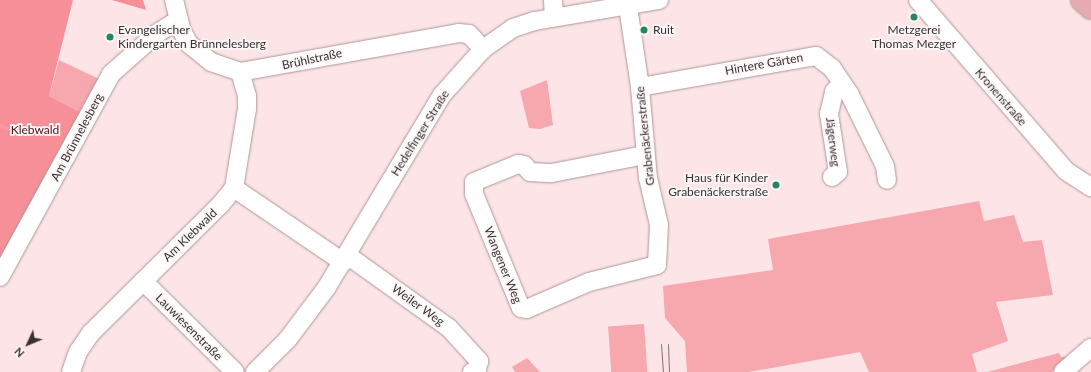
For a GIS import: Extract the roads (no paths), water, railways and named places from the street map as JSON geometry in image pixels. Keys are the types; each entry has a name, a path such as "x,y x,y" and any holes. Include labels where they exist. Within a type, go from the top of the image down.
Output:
{"main road":[{"path":"1082,0 1091,8"}],"street":[{"name":"Brühlstraße","path":"174,0 178,20 185,37 199,53 224,69 240,72 459,33 469,34 483,49"},
{"name":"Hedelfinger Straße","path":"255,372 288,339 345,259 410,144 442,95 483,49 513,28 553,9 658,0"},
{"name":"Kronenstraße","path":"918,0 1066,171 1091,187"},
{"name":"Grabenäckerstraße","path":"628,3 640,87 645,155 659,225 657,265"},
{"name":"Am Brünnelesberg","path":"0,276 111,74 156,34 178,20"},
{"name":"Hintere Gärten","path":"640,87 812,56 824,60 850,95 885,166 887,180"},
{"name":"Am Klebwald","path":"71,372 78,352 91,333 221,204 234,188 247,109 247,96 240,72"},
{"name":"Jägerweg","path":"832,177 838,172 829,114 834,92 841,84"},
{"name":"Wangener Weg","path":"645,155 552,173 518,164 476,181 473,186 521,308 527,310 589,282 657,265"},
{"name":"Weiler Weg","path":"234,188 449,328 477,357 475,369"},
{"name":"Lauwiesenstraße","path":"143,281 235,372"},
{"path":"1063,372 1091,348"}],"waterway":[{"path":"0,126 9,129"}],"tram line":[{"path":"661,344 663,372"},
{"path":"668,344 669,372"}],"place":[{"name":"Metzgerei Thomas Mezger","path":"914,17"},
{"name":"Ruit","path":"644,30"},
{"name":"Evangelischer Kindergarten Brünnelesberg","path":"110,37"},
{"name":"Haus für Kinder Grabenäckerstraße","path":"776,185"}],"park label":[{"name":"Klebwald","path":"35,130"}]}
